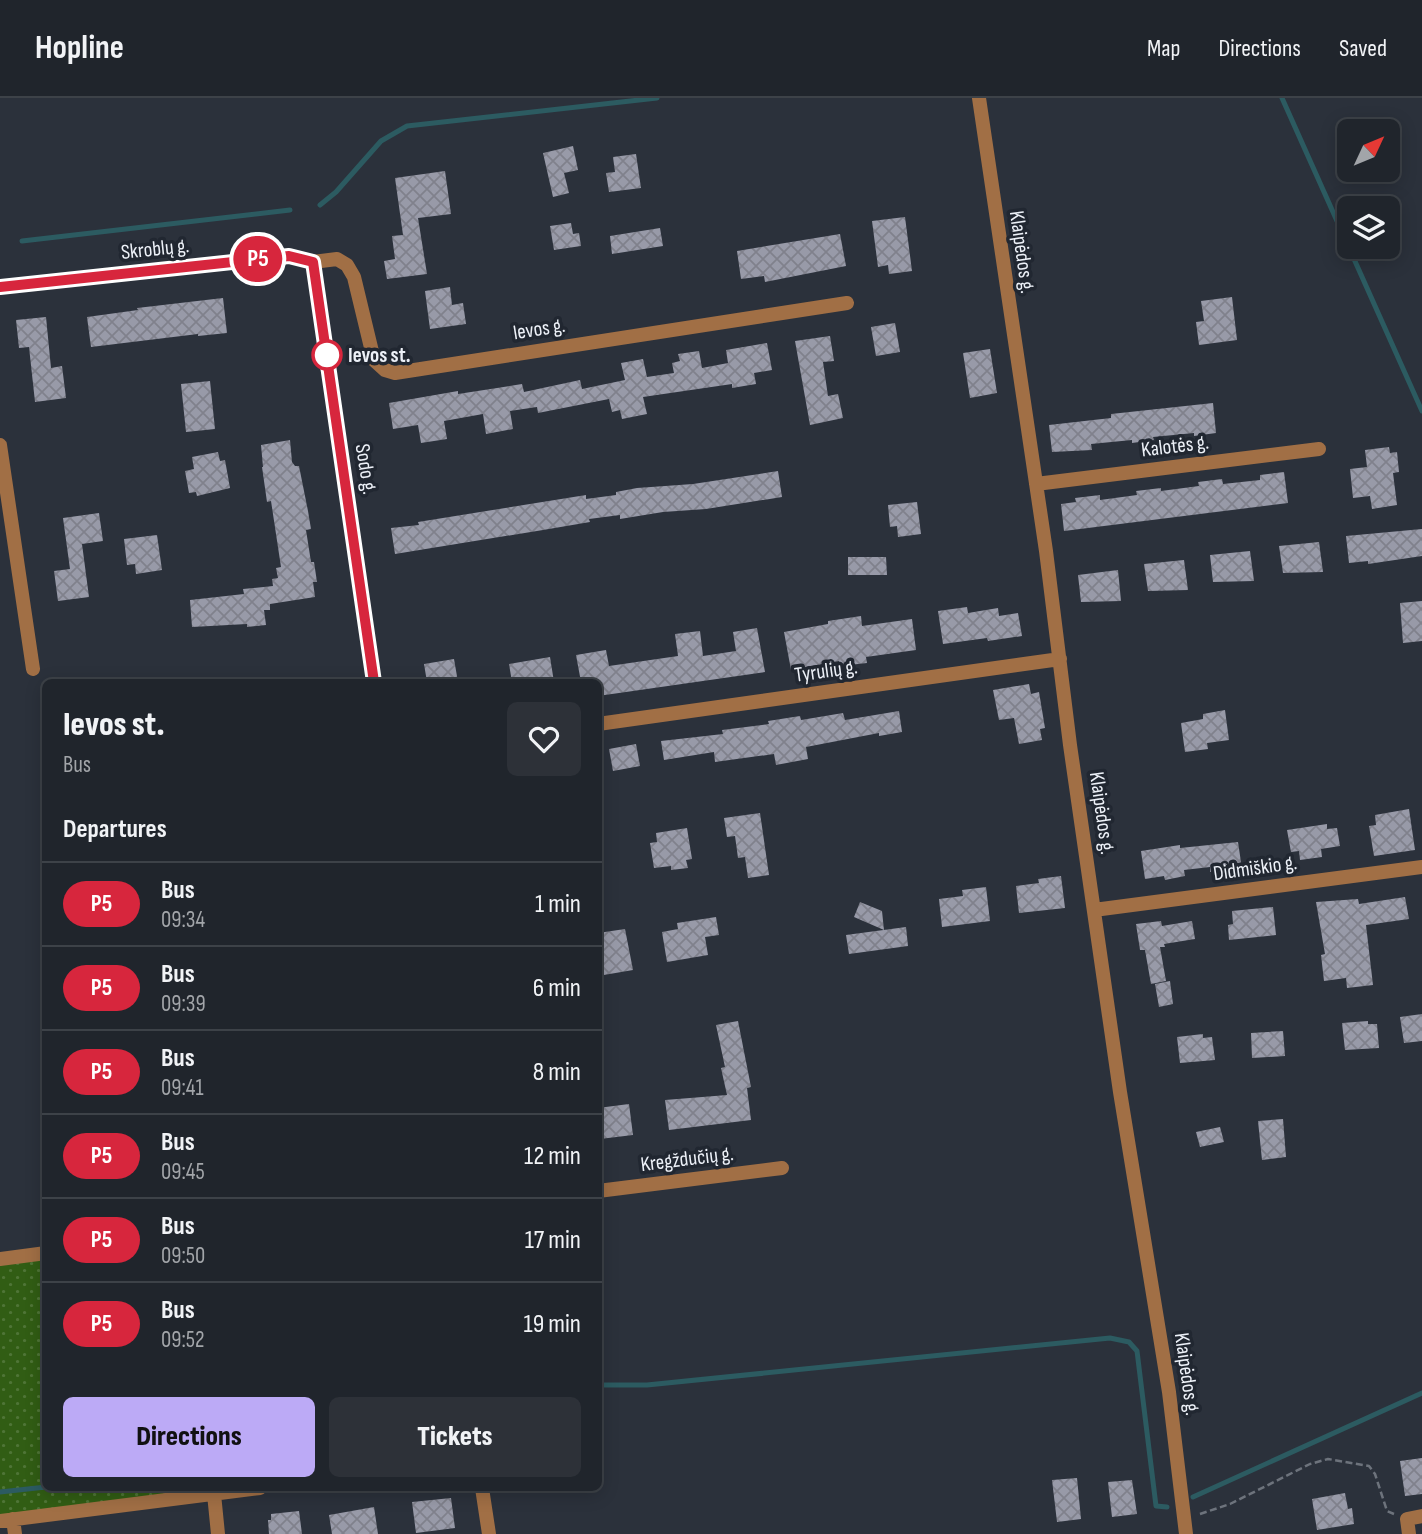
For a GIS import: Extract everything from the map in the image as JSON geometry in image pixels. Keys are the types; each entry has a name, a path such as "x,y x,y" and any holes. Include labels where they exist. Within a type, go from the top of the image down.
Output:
{"street":[{"name":"Klaipėdos g.","path":"979,98 1036,484 1124,1121 1158,1318 1185,1527"},
{"name":"Skroblų g.","path":"0,287 289,256 313,262"},
{"name":"Ievos g.","path":"313,262 337,259 347,265 359,293 374,360 385,370 395,373 847,303"},
{"name":"Sodo g.","path":"313,262 374,679"},
{"path":"0,445 33,669"},
{"name":"Kalotės g.","path":"1036,484 1319,449"},
{"name":"Tyrulių g.","path":"602,723 1060,659"},
{"name":"Didmiškio g.","path":"1094,910 1422,867"},
{"name":"Kregždučių g.","path":"602,1190 782,1168"},
{"path":"0,1259 42,1254"},
{"path":"9,1525 232,1491"},
{"path":"482,1491 489,1534"},
{"path":"214,1493 218,1534"},
{"path":"1409,1534 1407,1519 1422,1516"}],"path":[{"path":"1185,1527 1310,1464 1328,1459 1369,1466 1375,1474 1387,1511 1407,1519"}],"green space":[{"path":"42,1253 42,1491 236,1491 0,1521 0,1259"}],"building":[{"path":"573,146 578,170 564,173 569,193 553,197 543,153"},
{"path":"636,154 641,188 609,192 606,173 615,172 613,157"},
{"path":"445,171 451,214 418,218 427,274 387,279 384,261 395,259 392,236 403,235 395,178"},
{"path":"905,217 912,271 889,274 888,265 878,267 872,221"},
{"path":"571,223 573,234 579,233 581,246 554,250 550,226"},
{"path":"660,228 663,246 612,254 610,236"},
{"path":"840,234 846,266 765,282 764,276 741,279 737,251"},
{"path":"450,287 452,305 463,303 466,324 430,329 425,291"},
{"path":"1232,297 1237,340 1199,345 1196,322 1204,321 1201,301"},
{"path":"223,298 227,333 91,347 87,317"},
{"path":"46,317 51,368 62,366 66,398 35,402 29,347 19,348 16,320"},
{"path":"895,323 900,352 876,356 871,327"},
{"path":"830,336 834,361 823,362 828,396 838,394 843,418 810,425 795,341"},
{"path":"767,343 772,370 754,373 756,384 732,388 732,384 643,397 647,414 622,419 620,410 612,412 609,399 538,413 537,407 510,411 513,429 486,434 483,414 444,421 447,439 421,443 418,425 393,429 389,403 458,391 458,394 522,384 524,392 580,380 582,389 625,380 621,363 643,359 647,377 674,373 672,363 680,361 678,354 699,351 702,368 728,363 726,350"},
{"path":"990,349 997,393 970,398 963,353"},
{"path":"210,381 215,429 186,432 181,384"},
{"path":"1213,403 1216,433 1153,437 1154,440 1132,443 1132,440 1091,444 1092,450 1052,452 1049,425 1111,418 1111,414"},
{"path":"290,440 292,462 299,466 311,529 306,530 317,582 313,582 315,597 270,604 270,610 264,610 266,625 192,627 190,600 244,594 243,589 273,586 272,579 278,578 276,568 281,567 271,501 267,502 261,445"},
{"path":"1389,447 1390,453 1397,452 1399,472 1393,473 1397,505 1372,509 1370,496 1353,498 1350,469 1367,467 1365,450"},
{"path":"218,452 220,461 225,460 230,488 197,496 196,492 189,493 185,471 194,469 192,457"},
{"path":"778,471 782,497 620,519 620,515 589,519 590,522 395,554 391,528 419,525 418,522 586,495 586,499 616,495 616,492 637,488 693,484"},
{"path":"1284,472 1288,503 1064,531 1061,504 1076,502 1075,498 1100,495 1100,500 1137,495 1136,491 1199,486 1198,482 1222,479 1223,484 1260,480 1260,475"},
{"path":"917,502 921,534 898,537 897,526 890,527 888,505"},
{"path":"99,513 103,541 82,544 89,597 58,601 54,571 70,569 63,518"},
{"path":"1422,529 1422,556 1368,564 1368,561 1349,563 1346,536"},
{"path":"157,535 162,570 136,574 135,564 127,565 124,539"},
{"path":"1319,542 1323,572 1283,573 1279,546"},
{"path":"1250,551 1254,581 1213,582 1210,555"},
{"path":"848,557 886,557 887,575 848,575"},
{"path":"1184,560 1188,590 1148,591 1144,564"},
{"path":"1118,570 1121,601 1081,602 1078,575"},
{"path":"1422,601 1422,641 1403,643 1400,603"},
{"path":"967,607 968,613 998,608 999,616 1018,613 1022,636 943,644 938,611"},
{"path":"861,616 862,626 912,619 916,650 866,657 867,663 840,666 839,661 791,670 784,632"},
{"path":"757,628 765,672 602,695 602,679 580,679 576,655 606,650 609,666 678,656 675,634 700,631 703,656 736,651 733,632"},
{"path":"550,657 554,679 512,679 509,664"},
{"path":"454,659 457,679 426,679 424,664"},
{"path":"1029,684 1031,694 1039,692 1045,728 1040,729 1042,740 1019,744 1014,718 999,720 993,690"},
{"path":"1225,710 1229,740 1207,743 1208,749 1185,752 1181,723 1203,719 1203,714"},
{"path":"899,711 902,732 879,736 879,733 806,747 808,759 776,765 774,754 715,762 714,752 664,760 661,741 723,734 722,730 769,724 768,721 800,716 801,720 843,713 845,720"},
{"path":"636,744 640,766 613,771 609,749"},
{"path":"1409,809 1415,850 1374,856 1369,826 1376,825 1375,815"},
{"path":"760,813 769,875 748,878 745,857 738,858 735,836 727,837 724,818"},
{"path":"1327,824 1327,829 1337,828 1340,846 1321,849 1322,857 1300,860 1299,851 1291,852 1287,830"},
{"path":"687,828 692,859 686,860 688,868 654,868 650,843 657,842 656,833"},
{"path":"1238,842 1242,869 1210,872 1210,867 1184,870 1185,876 1165,880 1164,876 1145,879 1141,851 1180,845 1180,848"},
{"path":"1061,876 1065,908 1019,913 1016,886"},
{"path":"986,887 990,921 942,927 939,899 963,896 962,890"},
{"path":"1405,897 1409,919 1366,925 1373,985 1347,988 1346,978 1324,981 1321,955 1325,954 1316,902 1358,899 1359,904"},
{"path":"860,902 882,911 884,930 854,917"},
{"path":"1273,907 1276,935 1229,940 1228,925 1233,924 1232,911"},
{"path":"716,917 719,935 705,937 708,955 667,962 662,932 678,929 677,923"},
{"path":"1161,921 1162,926 1192,921 1195,939 1160,947 1166,981 1151,984 1145,950 1140,950 1136,924"},
{"path":"906,927 908,946 849,954 846,935"},
{"path":"625,929 633,970 602,975 602,932"},
{"path":"1170,981 1173,1004 1159,1007 1155,984"},
{"path":"1422,1014 1422,1041 1404,1043 1400,1017"},
{"path":"738,1021 751,1087 747,1088 751,1120 669,1130 665,1100 727,1095 721,1068 725,1067 716,1025"},
{"path":"1368,1021 1368,1024 1377,1024 1379,1048 1345,1050 1342,1023"},
{"path":"1283,1031 1285,1056 1252,1058 1251,1033"},
{"path":"1203,1034 1203,1038 1212,1037 1215,1060 1180,1063 1177,1037"},
{"path":"629,1104 633,1135 602,1139 602,1107"},
{"path":"1283,1119 1286,1157 1262,1160 1258,1121"},
{"path":"1220,1127 1224,1142 1200,1147 1196,1132"},
{"path":"1422,1458 1422,1494 1405,1496 1400,1461"},
{"path":"1077,1478 1081,1519 1057,1522 1052,1480"},
{"path":"1132,1480 1137,1514 1112,1517 1108,1482"},
{"path":"1345,1493 1348,1509 1352,1508 1354,1524 1317,1530 1312,1499"},
{"path":"451,1498 455,1528 416,1533 412,1502"},
{"path":"374,1507 378,1534 332,1534 329,1515"},
{"path":"299,1511 302,1534 269,1534 268,1520 271,1520 271,1514"}],"waterway":[{"path":"320,205 336,192 381,141 407,126 657,98"},
{"path":"1282,98 1422,411"},
{"path":"22,241 290,210"},
{"path":"602,1385 647,1385 1110,1338 1129,1342 1137,1351 1156,1506 1167,1507"},
{"path":"1193,1497 1422,1393"},
{"path":"0,1492 42,1487"}],"bus line":[{"name":"P5","path":"0,287 289,256 313,262 374,679"}],"place":[{"name":"Ievos st.","path":"327,355"}]}
